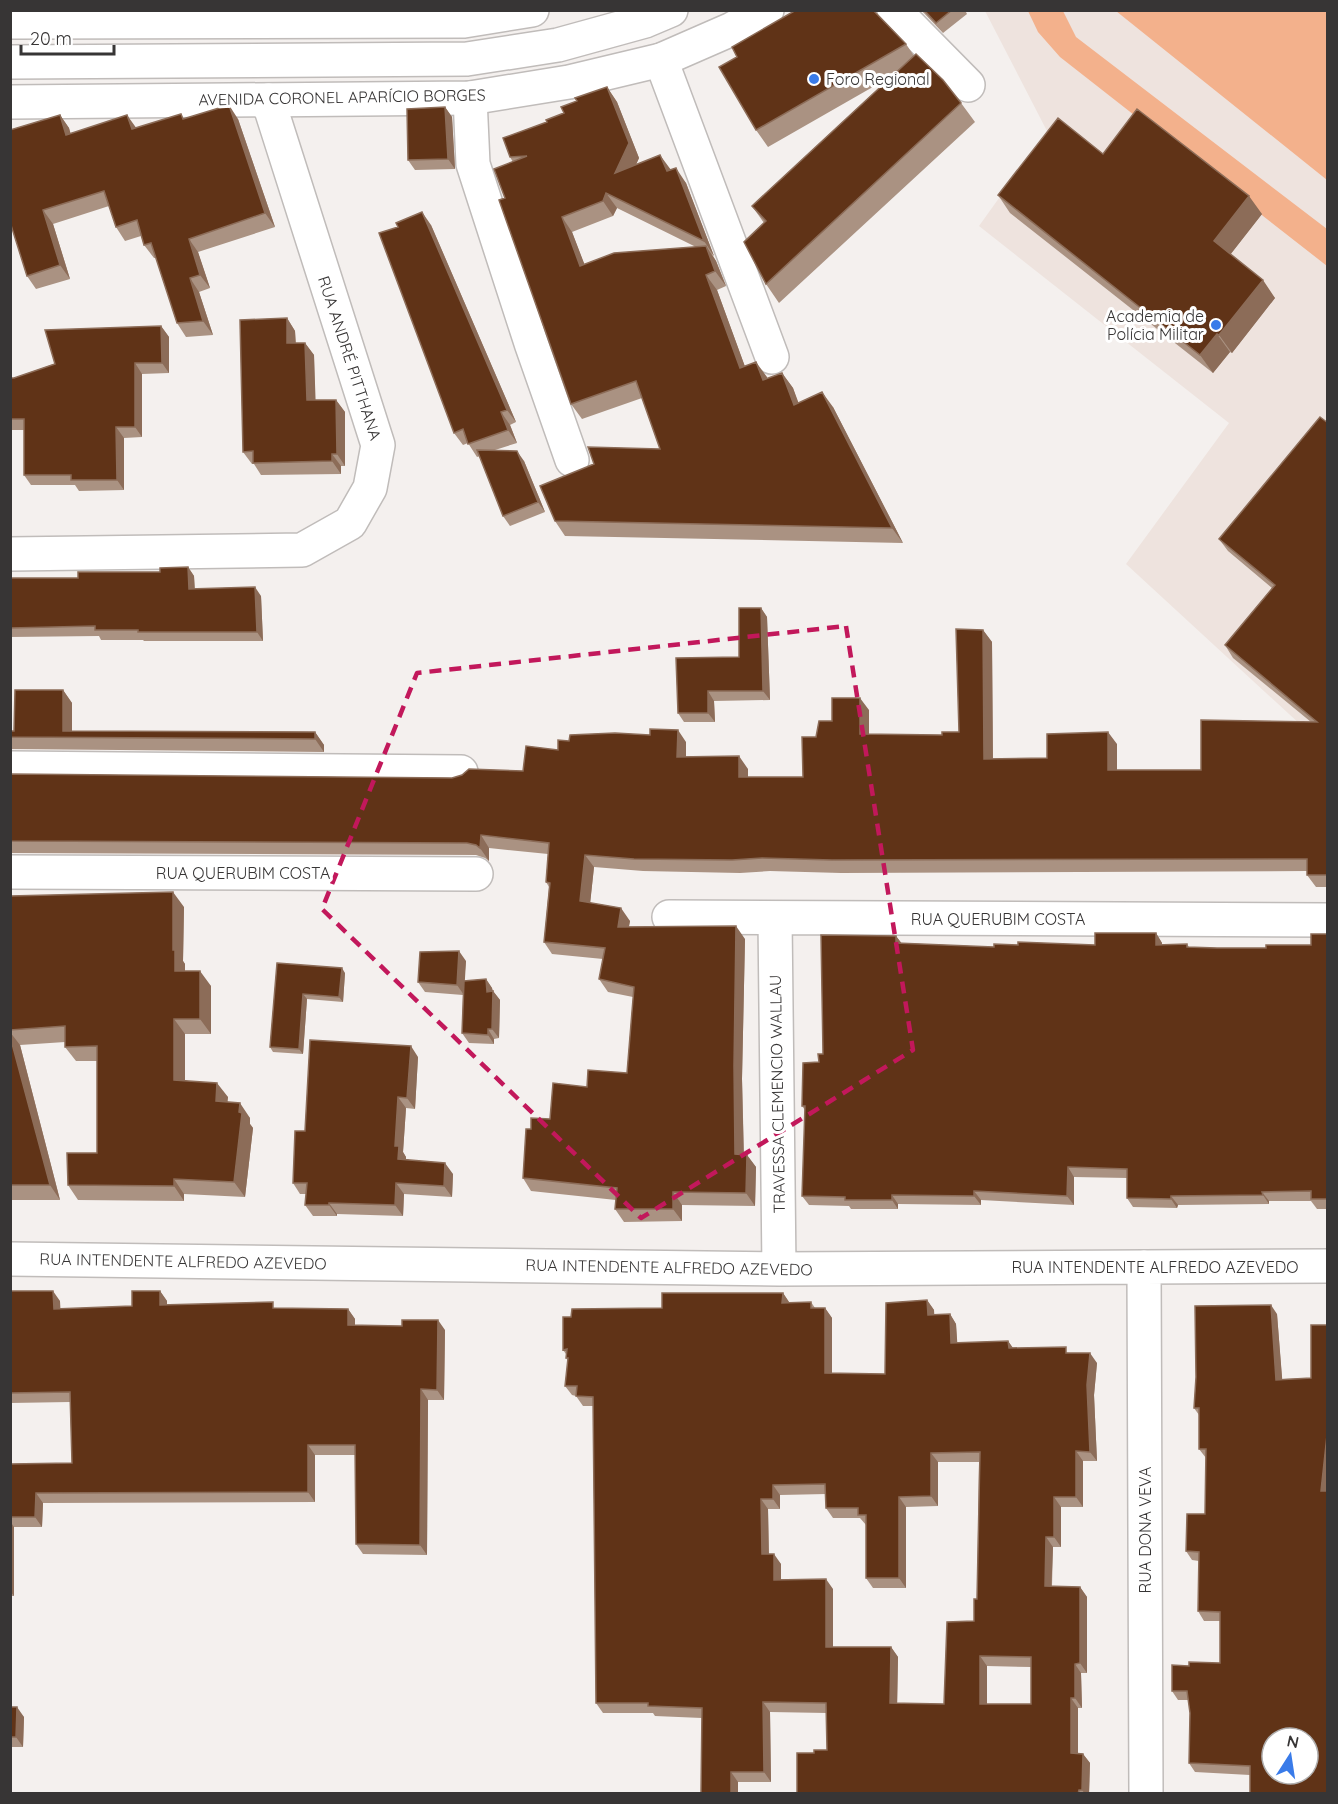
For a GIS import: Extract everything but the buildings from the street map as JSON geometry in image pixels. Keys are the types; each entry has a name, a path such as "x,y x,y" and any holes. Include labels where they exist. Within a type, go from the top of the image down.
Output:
{"street":[{"path":"10,22 63,16 363,16 464,21 532,10"},
{"path":"10,62 467,59 558,45 645,21 671,10"},
{"name":"AVENIDA CORONEL APARÍCIO BORGES","path":"10,102 470,98 569,82 661,60 732,29 767,10"},
{"path":"894,10 968,85"},
{"path":"661,60 772,357"},
{"path":"470,98 473,164 531,343 573,460"},
{"name":"RUA ANDRÉ PITTHANA","path":"10,554 302,550 350,523 370,488 378,445 268,100"},
{"path":"10,768 461,771"},
{"name":"RUA QUERUBIM COSTA","path":"10,872 476,874"},
{"name":"RUA QUERUBIM COSTA","path":"669,917 1328,920"},
{"name":"TRAVESSA CLEMENCIO WALLAU","path":"776,919 779,1269"},
{"name":"RUA INTENDENTE ALFREDO AZEVEDO","path":"10,1259 779,1269 1328,1266"},
{"name":"RUA DONA VEVA","path":"1144,1267 1146,1794"}],"highlighted area":[{"path":"846,626 913,1050 641,1218 322,909 417,673"}],"shaded area":[{"name":"Academia de Polícia Militar","path":"985,11 1327,11 1327,749 1126,564 1229,423 979,226 1047,131"},
{"path":"1028,11 1063,11 1076,37 1327,229 1327,266 1060,57 1038,32"},
{"path":"1116,11 1327,11 1327,180"}],"place":[{"name":"Foro Regional","path":"814,79"},
{"name":"Academia de Polícia Militar","path":"1216,325"}]}
